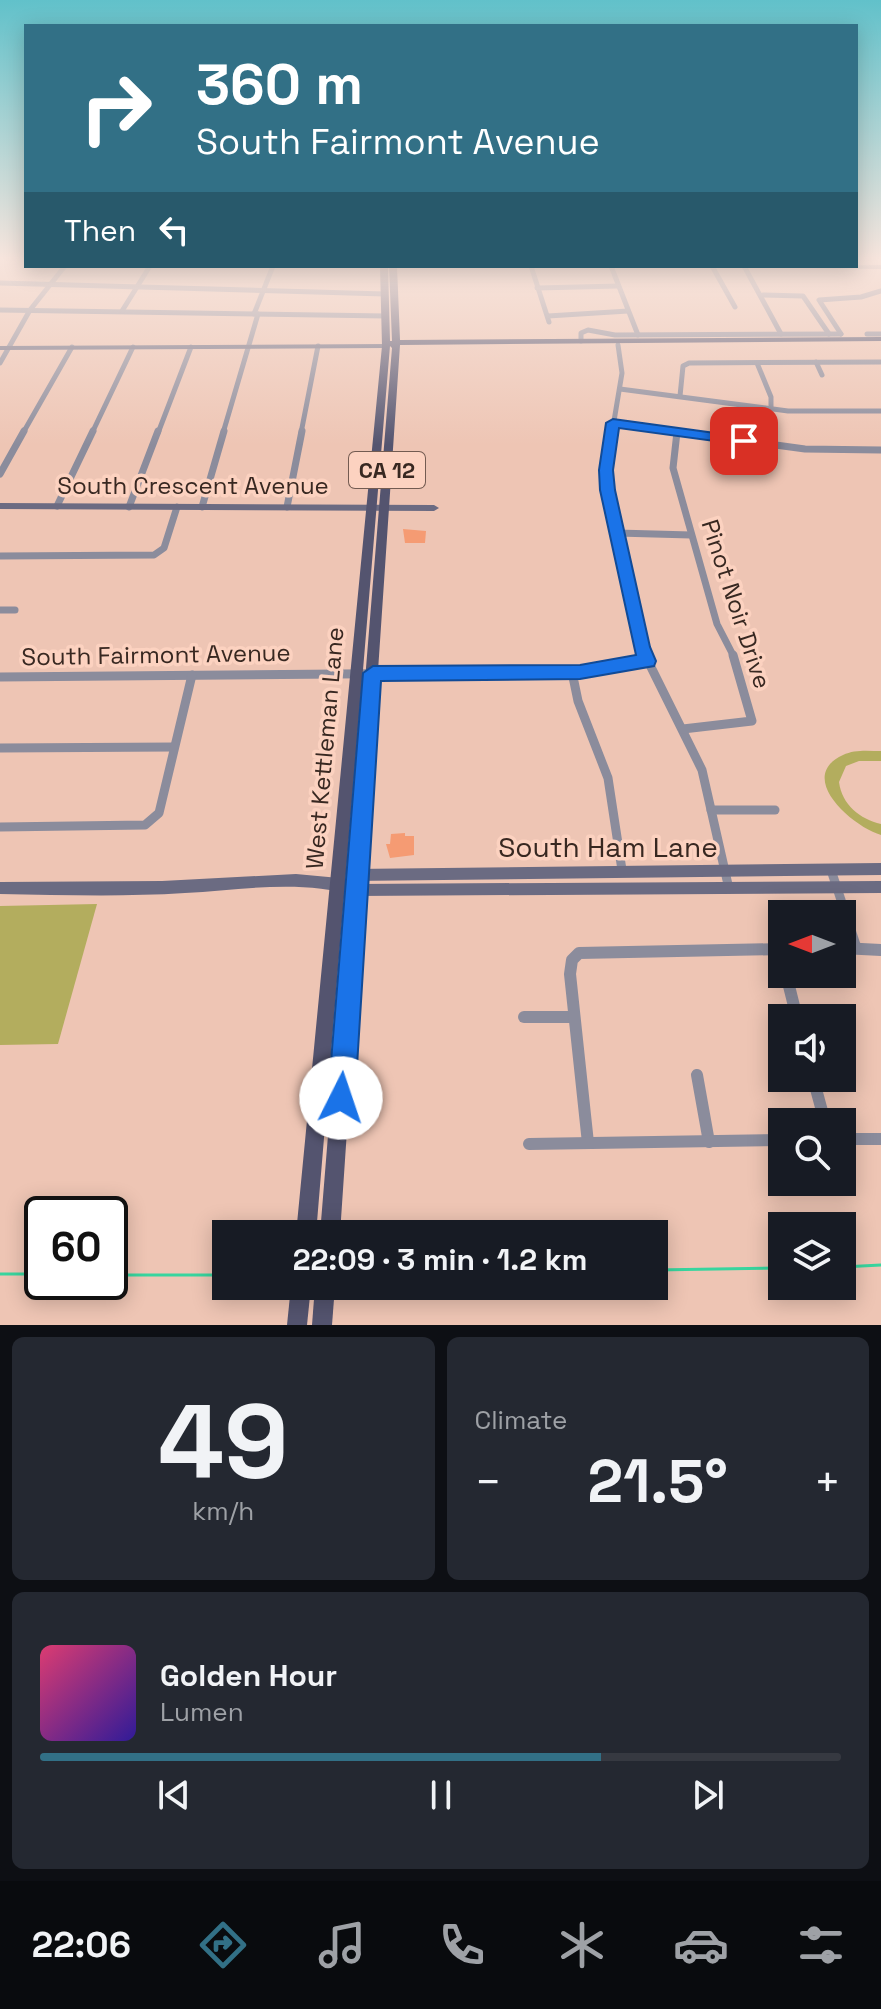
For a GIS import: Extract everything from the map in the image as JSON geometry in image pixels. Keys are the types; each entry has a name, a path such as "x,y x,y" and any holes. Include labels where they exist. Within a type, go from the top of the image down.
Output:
{"main road":[{"name":"West Kettleman Lane","path":"307,1220 381,400 392,345 387,322"},
{"name":"West Kettleman Lane","path":"331,1220 385,507 392,322"},
{"path":"392,345 475,347 881,339"},
{"path":"0,348 881,339"},
{"path":"475,347 492,341"},
{"path":"381,400 391,412"},
{"name":"South Crescent Avenue","path":"0,506 434,508"},
{"name":"South Ham Lane","path":"0,888 339,883 622,870 881,869"},
{"name":"South Ham Lane","path":"356,882 729,889 881,887"},
{"path":"297,1325 300,1300"},
{"path":"322,1325 324,1300"}],"street":[{"path":"0,363 24,322"},
{"path":"202,507 254,322"},
{"path":"633,322 638,335"},
{"path":"774,322 780,331"},
{"path":"821,322 829,334"},
{"path":"581,341 581,333 588,330 638,335 780,331 841,334 833,322"},
{"path":"867,334 881,339"},
{"path":"618,345 622,373 606,470 617,533 641,647 702,770 729,889"},
{"path":"287,507 318,346"},
{"path":"0,474 72,347"},
{"path":"57,506 133,347"},
{"path":"129,507 191,347"},
{"path":"816,362 822,375"},
{"path":"757,363 771,397 771,408"},
{"path":"680,396 685,364 880,363"},
{"path":"620,389 771,408 881,411"},
{"path":"613,423 805,449 881,450"},
{"name":"Pinot Noir Drive","path":"677,432 673,468 717,624 735,659 752,721 683,729"},
{"path":"743,455 744,441"},
{"path":"0,556 148,556 159,553 164,548 177,507"},
{"path":"617,533 691,535"},
{"path":"0,610 15,610"},
{"name":"South Fairmont Avenue","path":"0,677 572,672 647,661"},
{"path":"572,672 578,701 608,778 622,870"},
{"path":"0,827 145,825 153,821 159,813 192,675"},
{"path":"0,748 174,747"},
{"path":"711,810 775,810"},
{"path":"831,870 857,948 881,950"},
{"path":"588,1143 570,968 579,953 768,953"},
{"path":"524,1017 574,1017"},
{"path":"697,1075 709,1142"},
{"path":"856,1139 881,1139"},
{"path":"529,1144 768,1140"}],"shaded area":[{"path":"857,751 881,751 881,761 859,761 846,766 839,782 844,798 853,810 881,824 881,835 844,812 827,788 825,776 830,764 843,755"},
{"path":"97,904 58,1044 0,1045 0,906"}],"building":[{"path":"403,529 426,531 425,543 405,543"},
{"path":"405,833 405,836 414,836 414,855 390,858 386,844 390,844 391,834"}],"waterway":[{"path":"856,1266 881,1265"},
{"path":"668,1270 768,1268"},
{"path":"0,1274 24,1274"},
{"path":"128,1275 212,1275"}],"route":[{"path":"341,1098 373,673 580,672 647,661 641,647 608,490 607,454 613,423 744,441"}]}
